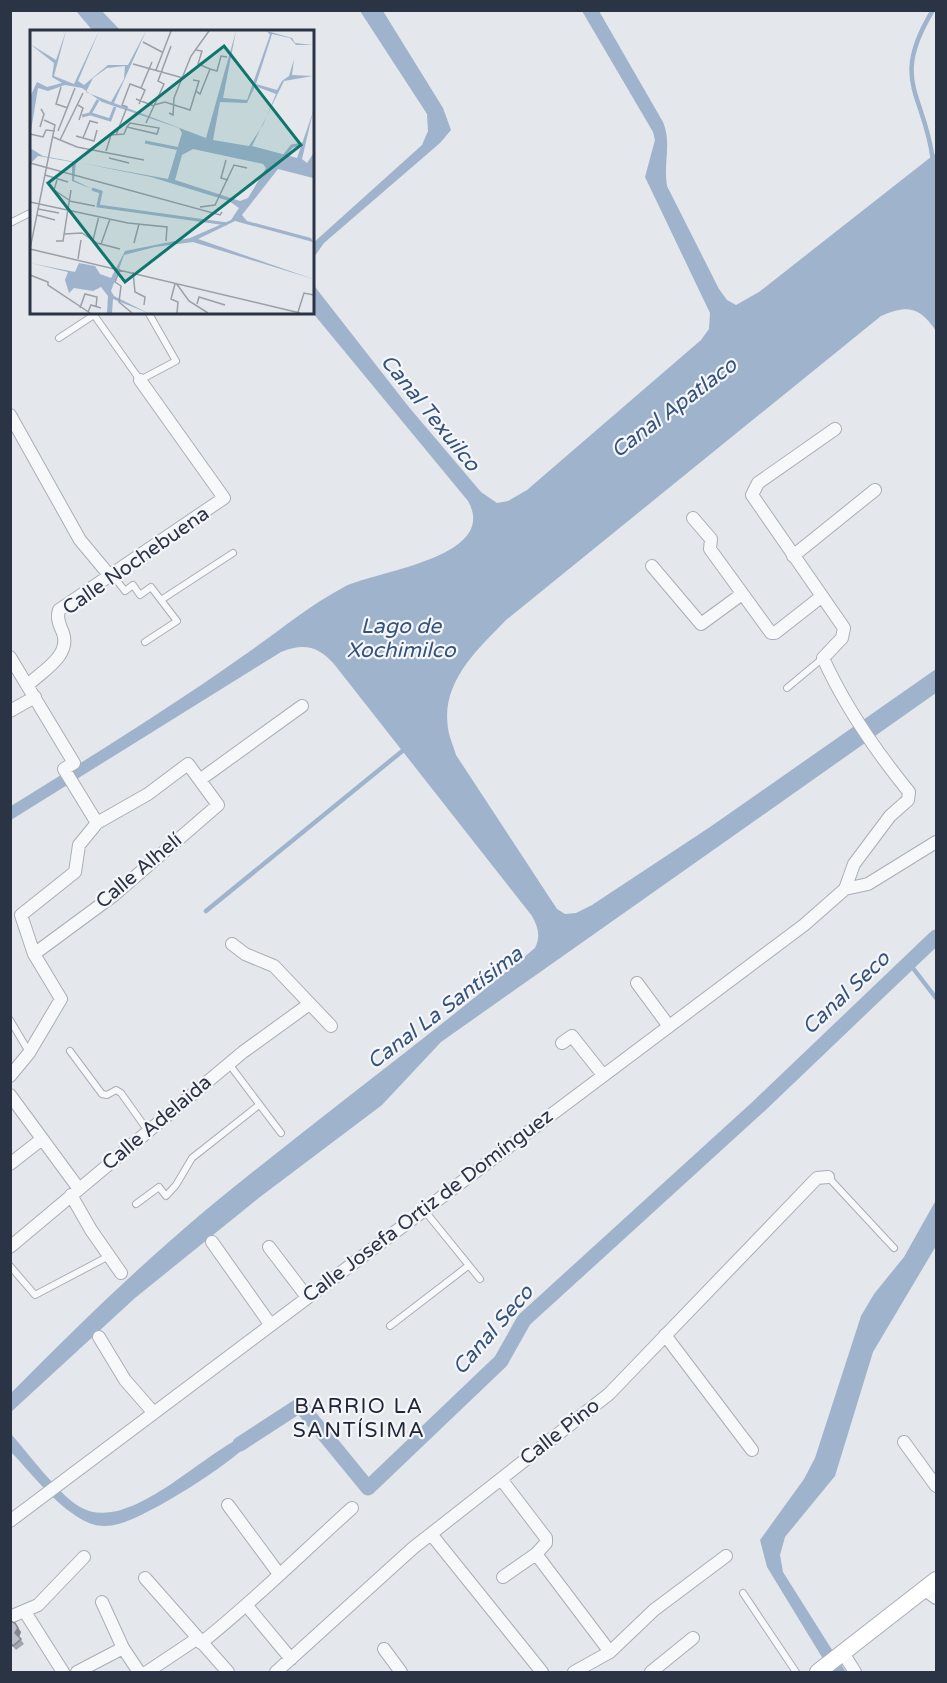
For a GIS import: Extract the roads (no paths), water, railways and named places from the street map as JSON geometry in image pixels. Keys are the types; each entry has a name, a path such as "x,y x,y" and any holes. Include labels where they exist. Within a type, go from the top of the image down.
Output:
{"street":[{"name":"Calle Nochebuena","path":"28,686 62,654 65,639 57,615 59,610 224,498 140,380"},
{"path":"10,415 80,540 110,576"},
{"path":"836,429 754,488 753,495 844,628 844,633 823,658 852,713 879,755 909,792 908,800 878,832 854,864 845,889"},
{"path":"793,556 874,490"},
{"path":"693,518 711,539 710,549 771,633 775,633 821,597"},
{"path":"652,566 701,624 742,594"},
{"path":"10,657 74,763 63,769 97,822"},
{"path":"10,711 35,697"},
{"path":"10,1076 29,1053 61,999 34,954 21,915 75,872 79,845 97,822 148,794 188,764 201,779 302,706"},
{"name":"Calle Alhelí","path":"34,954 114,895 218,805 201,779"},
{"path":"845,889 868,884 936,842"},
{"name":"Calle Josefa Ortiz de Domínguez","path":"10,1521 804,925 845,889"},
{"path":"232,944 245,954 273,966 308,1005 331,1026"},
{"path":"637,983 668,1025"},
{"name":"Calle Adelaida","path":"10,1247 229,1064 308,1005"},
{"path":"562,1043 572,1036 603,1075"},
{"path":"10,1095 42,1139 75,1192 110,1256 122,1272"},
{"path":"10,1164 42,1139"},
{"name":"Calle Pino","path":"276,1672 430,1534 609,1394 817,1178 828,1177"},
{"path":"212,1242 270,1324"},
{"path":"268,1247 307,1297"},
{"path":"665,1335 752,1450"},
{"path":"99,1337 125,1380 153,1412"},
{"path":"904,1442 936,1486"},
{"path":"501,1479 546,1538 546,1543 536,1554 503,1577"},
{"path":"228,1505 279,1574"},
{"path":"147,1672 199,1641 247,1606 352,1508"},
{"path":"430,1534 542,1672"},
{"path":"536,1554 610,1652"},
{"path":"574,1672 610,1652 654,1610 726,1556"},
{"path":"10,1617 38,1605 84,1557"},
{"path":"145,1578 228,1672"},
{"path":"822,1670 933,1589"},
{"path":"102,1602 123,1648 139,1672"},
{"path":"247,1606 291,1659"},
{"path":"25,1612 63,1672"},
{"path":"652,1672 693,1638"},
{"path":"78,1672 123,1648"},
{"path":"384,1649 401,1672"},
{"path":"842,1654 855,1672"}],"lane":[{"path":"10,223 30,213"},
{"path":"59,338 94,315 140,380 176,361 149,314"},
{"path":"161,600 233,553"},
{"path":"110,576 115,578 125,591 133,585 140,595 151,587 177,621 146,642"},
{"path":"787,688 823,658"},
{"path":"10,1020 29,1053"},
{"path":"70,1051 102,1095 116,1090 121,1093 148,1131"},
{"path":"229,1064 280,1133"},
{"path":"136,1204 159,1187 166,1196 176,1185 192,1158 259,1105"},
{"path":"828,1177 894,1248"},
{"path":"423,1210 480,1280"},
{"path":"10,1266 35,1295 110,1256"},
{"path":"390,1326 468,1266"},
{"path":"743,1593 796,1672"}],"water":[{"path":"76,11 102,11 120,30 92,30"},
{"path":"360,11 383,11 443,108 451,130 440,143 324,243 314,257 314,242 422,145 428,131 427,114"},
{"name":"Lago de Xochimilco","path":"582,11 599,11 663,122 667,138 667,186 719,289 727,300 736,305 759,292 936,153 936,331 924,317 912,310 898,310 881,316 506,620 463,668 450,696 447,711 448,728 456,755 557,909 565,914 576,913 592,905 710,827 936,669 936,693 441,1042 382,1105 260,1197 135,1298 11,1412 11,1393 156,1253 248,1176 535,948 538,932 532,916 334,664 322,653 310,648 289,649 281,652 11,820 11,806 186,695 331,594 360,581 430,559 451,549 466,536 473,520 468,501 314,314 314,286 408,406 481,492 497,503 508,501 527,490 701,340 709,329 710,313 645,177 655,140 653,132"},
{"path":"936,1200 936,1246 873,1352 835,1476 785,1537 780,1555 783,1572 846,1672 831,1672 767,1567 760,1540 804,1479 815,1458 861,1316 874,1294 904,1257"},
{"path":"253,1432 256,1436 246,1446 195,1484 139,1516 107,1526 89,1523 67,1509 11,1452 11,1434 71,1501 80,1507 100,1513 122,1510 144,1500 234,1441"}],"waterway":[{"path":"933,10 920,34 913,54 912,71 933,161"},
{"path":"206,911 406,748"},
{"name":"Canal Seco","path":"240,1444 300,1405 368,1488 501,1361 524,1320 759,1106 936,937"},
{"path":"909,963 936,998"}],"district":[{"name":"BARRIO LA SANTÍSIMA","path":"359,1418"}],"water label":[{"name":"Canal Apatlaco","path":"674,408"},
{"name":"Canal Texuilco","path":"430,413"},
{"name":"Canal La Santísima","path":"445,1008"}]}
